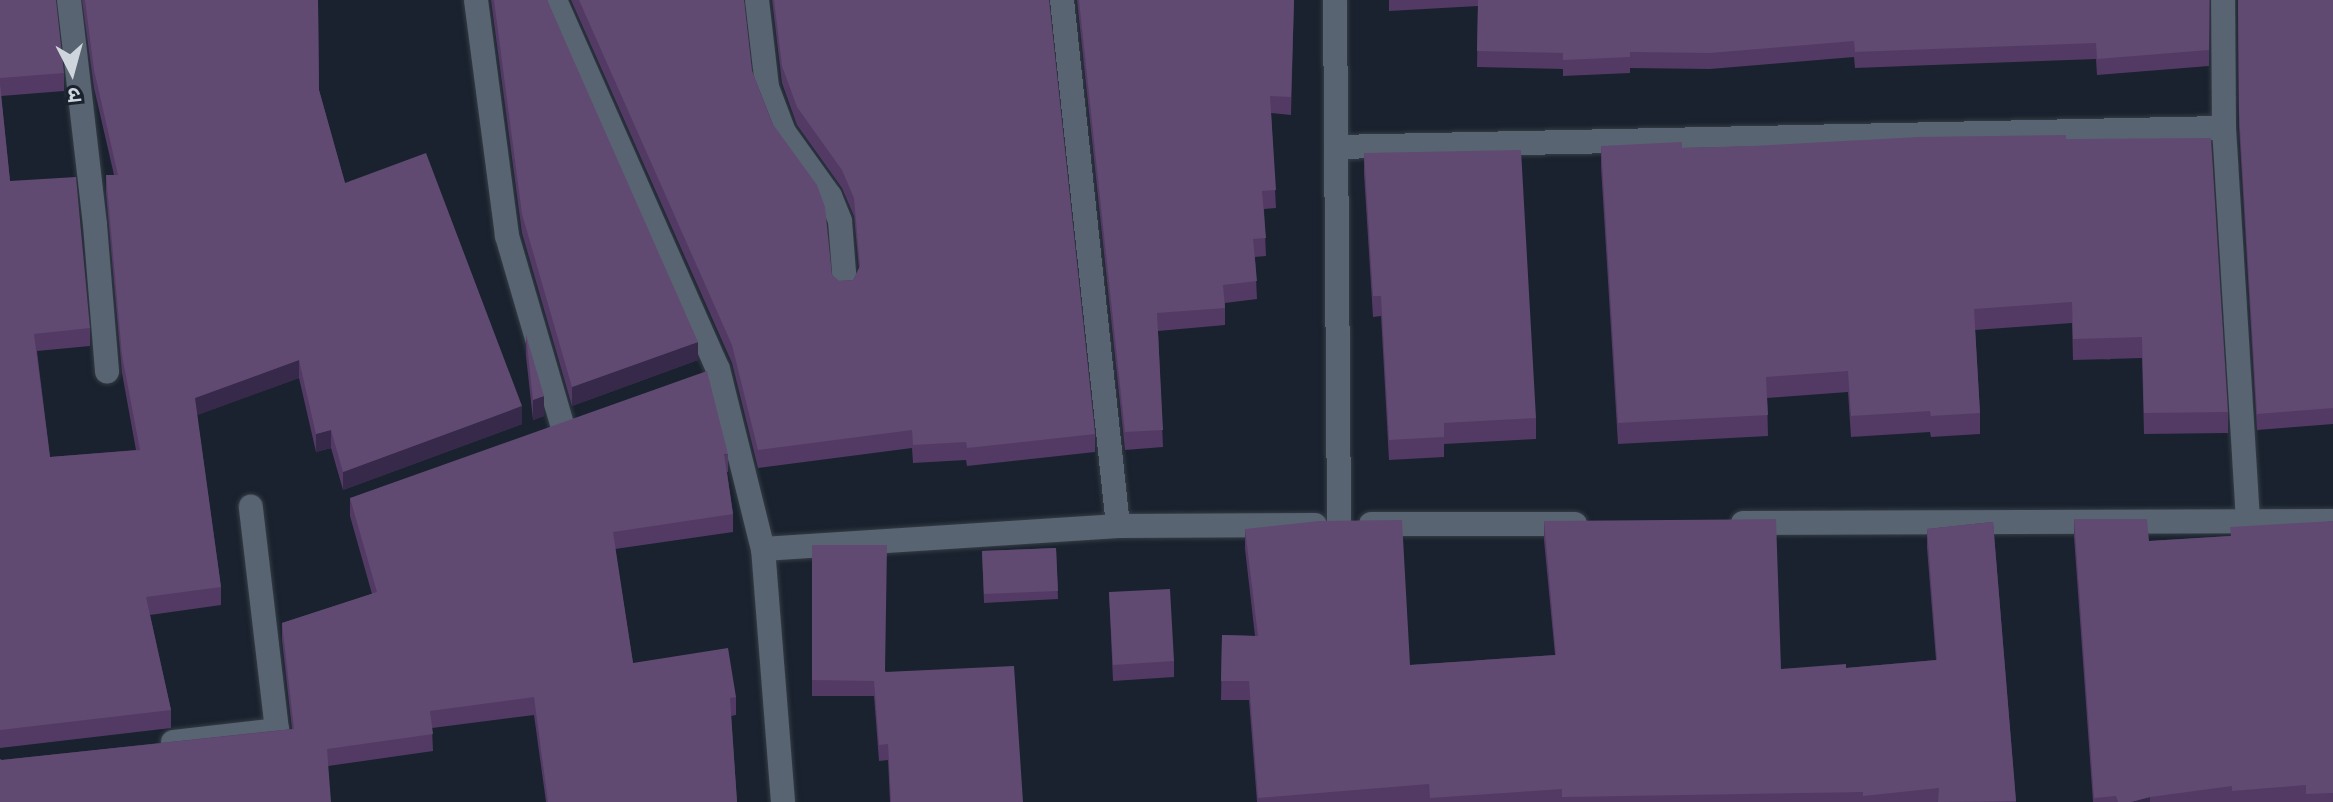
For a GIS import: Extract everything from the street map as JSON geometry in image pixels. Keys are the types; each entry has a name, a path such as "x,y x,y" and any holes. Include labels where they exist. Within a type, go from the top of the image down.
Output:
{"street":[{"path":"69,0 95,225 107,372"},
{"path":"476,0 507,236 555,430 591,417"},
{"path":"555,0 718,369 763,549 783,802"},
{"path":"757,0 767,87 784,132 830,196 840,221 845,285"},
{"path":"1062,0 1118,526"},
{"path":"1335,0 1339,525"},
{"path":"2223,0 2224,128 2248,521"},
{"path":"1336,147 2224,128"},
{"path":"689,379 718,369"},
{"path":"154,744 277,730 251,507"},
{"path":"1721,523 2333,521"},
{"path":"763,549 1118,526 1594,524"}],"building":[{"path":"0,0 56,0 64,73 0,78"},
{"path":"85,0 318,0 319,90 345,183 426,153 522,406 343,472 331,430 316,434 299,360 195,398 221,587 146,597 171,710 0,730 0,84 10,181 76,177 90,328 34,334 50,457 140,450 122,355 106,175 118,175 94,70"},
{"path":"494,0 547,0 698,342 572,387 522,214"},
{"path":"579,0 744,0 752,71 772,123 817,185 825,207 832,275 839,281 853,280 860,266 854,198 842,170 797,107 782,66 774,0 1049,0 1095,434 967,448 966,442 913,445 912,430 758,450 732,345"},
{"path":"1079,0 1294,0 1291,97 1270,96 1276,190 1262,191 1266,238 1253,239 1257,281 1223,285 1225,308 1157,313 1163,430 1125,432"},
{"path":"1478,0 2209,0 2209,50 2097,59 2096,43 1855,52 1854,41 1710,53 1630,52 1630,57 1563,60 1563,53 1477,51"},
{"path":"2238,0 2333,0 2333,408 2257,414 2239,112"},
{"path":"2066,135 2066,139 2211,138 2228,412 2144,413 2142,337 2073,339 2072,302 1974,309 1980,413 1931,416 1930,411 1851,416 1848,371 1766,377 1768,415 1618,423 1601,146 1682,142 1682,148 1917,137"},
{"path":"1521,150 1536,418 1444,423 1444,437 1389,440 1381,296 1373,296 1364,153"},
{"path":"526,335 544,396 533,400"},
{"path":"707,371 728,454 724,454 733,514 613,532 633,663 728,648 736,697 730,698 737,802 548,802 534,697 430,711 433,734 327,749 331,802 0,802 0,759 294,729 282,623 377,592 350,498"},
{"path":"1776,519 1781,669 1846,664 1846,668 1937,660 1927,529 1993,522 2016,801 1938,802 1939,788 1863,796 1863,792 1562,797 1562,789 1430,798 1429,784 1258,798 1249,681 1221,681 1222,635 1258,636 1245,529 1319,521 1402,520 1410,665 1556,655 1544,521"},
{"path":"2074,519 2147,519 2149,541 2231,536 2230,527 2333,521 2333,793 2306,794 2306,785 2232,791 2232,786 2131,802 2118,802 2116,796 2094,798"},
{"path":"812,545 887,545 885,672 1014,666 1023,802 891,802 888,744 879,745 874,681 812,680"},
{"path":"1056,548 1058,591 984,594 982,551"},
{"path":"1170,589 1174,661 1113,665 1109,592"}]}
